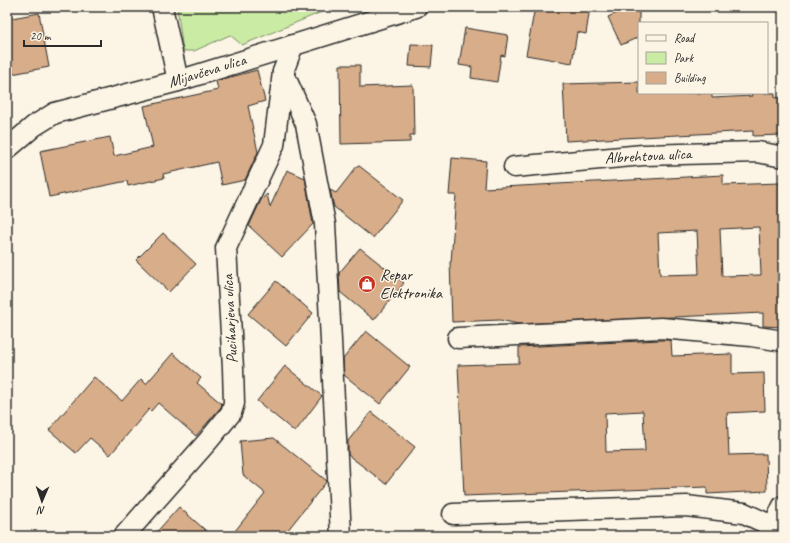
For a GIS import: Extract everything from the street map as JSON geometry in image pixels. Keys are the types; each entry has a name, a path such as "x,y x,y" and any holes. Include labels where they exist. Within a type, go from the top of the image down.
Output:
{"street":[{"path":"162,7 178,81"},
{"name":"Mijavčeva ulica","path":"7,149 34,126 55,113 178,81 416,7"},
{"name":"Puciharjeva ulica","path":"124,536 231,413 234,403 233,368 226,248 274,145 283,72 293,45"},
{"path":"283,72 306,124 325,224 341,536"},
{"name":"Albrehtova ulica","path":"514,167 643,154 758,152 783,157"},
{"path":"458,338 662,328 751,336 783,341"},
{"path":"453,514 686,506 744,513 770,531 783,506"}],"green space":[{"path":"177,7 343,7 324,11 242,45 230,35 194,51 183,51"}],"building":[{"path":"535,7 590,7 586,34 577,32 572,63 526,55"},
{"path":"630,7 639,7 638,37 621,45 608,17"},
{"path":"39,13 49,67 7,75 7,19"},
{"path":"465,28 508,35 505,56 501,55 497,82 471,78 472,67 459,65"},
{"path":"411,44 433,45 431,67 409,66"},
{"path":"340,65 360,65 360,87 413,85 414,135 410,135 410,142 341,144"},
{"path":"257,70 265,101 248,106 258,152 245,180 222,185 217,162 163,174 164,178 128,186 127,181 49,197 40,151 110,137 114,156 153,147 144,106 218,90 216,81"},
{"path":"638,82 638,94 712,94 712,98 775,93 775,98 783,97 783,135 753,136 753,131 566,141 563,84"},
{"path":"452,158 486,161 484,188 723,175 723,185 780,183 781,199 783,199 783,327 763,326 763,313 518,324 500,320 452,322 450,262 456,195 449,195","holes":["759,227 761,275 722,276 720,229","697,231 699,274 660,275 658,233"]},
{"path":"358,165 403,200 373,238 334,207 330,190 336,193"},
{"path":"287,170 305,178 313,224 282,257 249,226 261,200 267,194 270,207"},
{"path":"163,233 196,264 169,292 136,260"},
{"name":"Repar Elektronika","path":"360,248 404,283 374,320 340,292 339,273"},
{"path":"276,281 313,313 286,346 248,314"},
{"path":"366,331 410,367 380,404 344,375 343,359"},
{"path":"671,340 672,356 732,354 732,374 764,373 765,411 727,413 729,455 766,454 767,491 707,494 707,487 464,496 458,365 519,363 519,347","holes":["643,411 645,451 606,452 605,413"]},
{"path":"173,353 201,378 197,383 222,404 196,436 158,403 151,411 149,409 110,455 90,438 76,453 49,430 94,377 122,401 141,379 146,384"},
{"path":"285,366 322,396 295,432 257,401"},
{"path":"371,412 415,447 386,484 348,455 348,441"},
{"path":"274,438 327,481 283,536 231,536 265,493 243,475 240,441"},
{"path":"179,507 212,536 153,536"}],"place":[{"name":"Repar Elektronika","path":"367,284"}]}
